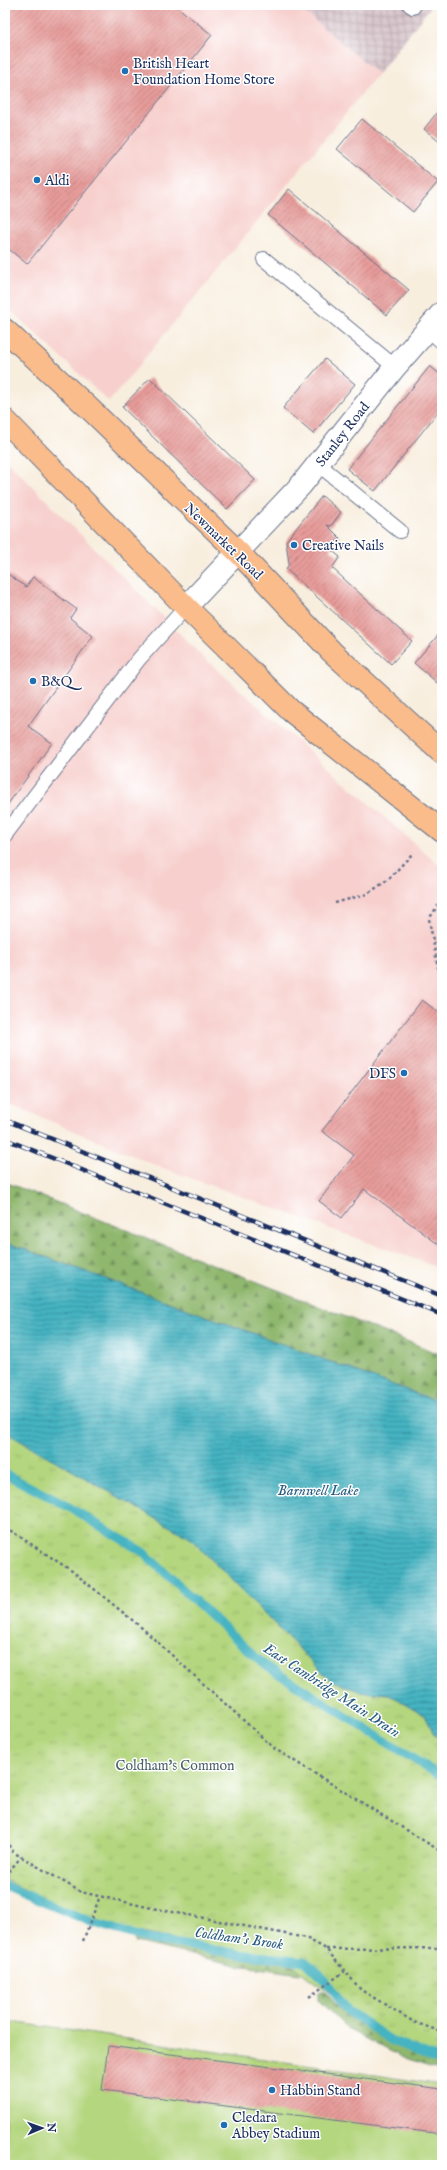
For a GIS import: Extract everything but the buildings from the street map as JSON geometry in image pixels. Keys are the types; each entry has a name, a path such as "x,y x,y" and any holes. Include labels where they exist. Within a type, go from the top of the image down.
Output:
{"main road":[{"name":"Newmarket Road","path":"5,330 92,411 238,554 332,652 442,753"},
{"path":"5,420 186,607 291,711 442,831"}],"street":[{"name":"Stanley Road","path":"186,607 238,554 318,464 395,367 435,336 442,313"}],"lane":[{"path":"264,259 395,367"},
{"path":"318,464 400,531"},
{"path":"5,835 138,659 186,607"}],"path":[{"path":"335,903 367,894 388,880 412,854"},
{"path":"442,899 429,918 442,989"},
{"path":"5,1527 72,1571 142,1628 275,1749 442,1852"},
{"path":"5,1840 12,1852 81,1892 147,1908 306,1938 326,1949 361,1990 414,2022 442,2032"},
{"path":"6,1874 21,1857"},
{"path":"83,1941 100,1896"},
{"path":"326,1949 442,1948"},
{"path":"309,1997 345,1971"}],"shaded area":[{"path":"5,5 297,5 378,74 109,402 5,305"},
{"path":"297,5 432,5 378,74"},
{"path":"5,459 206,660 442,868 442,1269 160,1167 5,1102"}],"green space":[{"path":"5,1182 442,1355 442,1403 5,1242"},
{"name":"Coldham's Common","path":"5,1432 190,1538 329,1679 361,1692 389,1694 425,1715 435,1736 442,1739 442,2060 390,2040 288,1961 96,1924 5,1880"},
{"path":"127,1919 320,1958 300,1974 236,1965 135,1942"},
{"path":"318,1992 325,1992 345,2014 390,2043 442,2064 442,2071 405,2059 348,2029 318,2000"},
{"name":"Cledara Abbey Stadium","path":"5,2021 442,2085 442,2165 5,2165"}],"water":[{"name":"Barnwell Lake","path":"5,1242 442,1403 442,1739 435,1736 425,1715 389,1694 361,1692 329,1679 190,1538 5,1432"}],"waterway":[{"name":"East Cambridge Main Drain","path":"5,1474 69,1507 143,1552 263,1664 442,1777"},
{"name":"Coldham's Brook","path":"5,1886 94,1923 148,1939 239,1954 305,1961 324,1979 348,2011 390,2040 442,2061"}],"railway":[{"path":"5,1120 442,1296"},
{"path":"5,1139 442,1315"}],"place":[{"name":"British Heart Foundation Home Store","path":"125,71"},
{"name":"Aldi","path":"37,180"},
{"name":"Creative Nails","path":"294,545"},
{"name":"B&Q","path":"33,681"},
{"name":"DFS","path":"404,1073"},
{"name":"Habbin Stand","path":"272,2090"},
{"name":"Cledara Abbey Stadium","path":"224,2125"}]}
